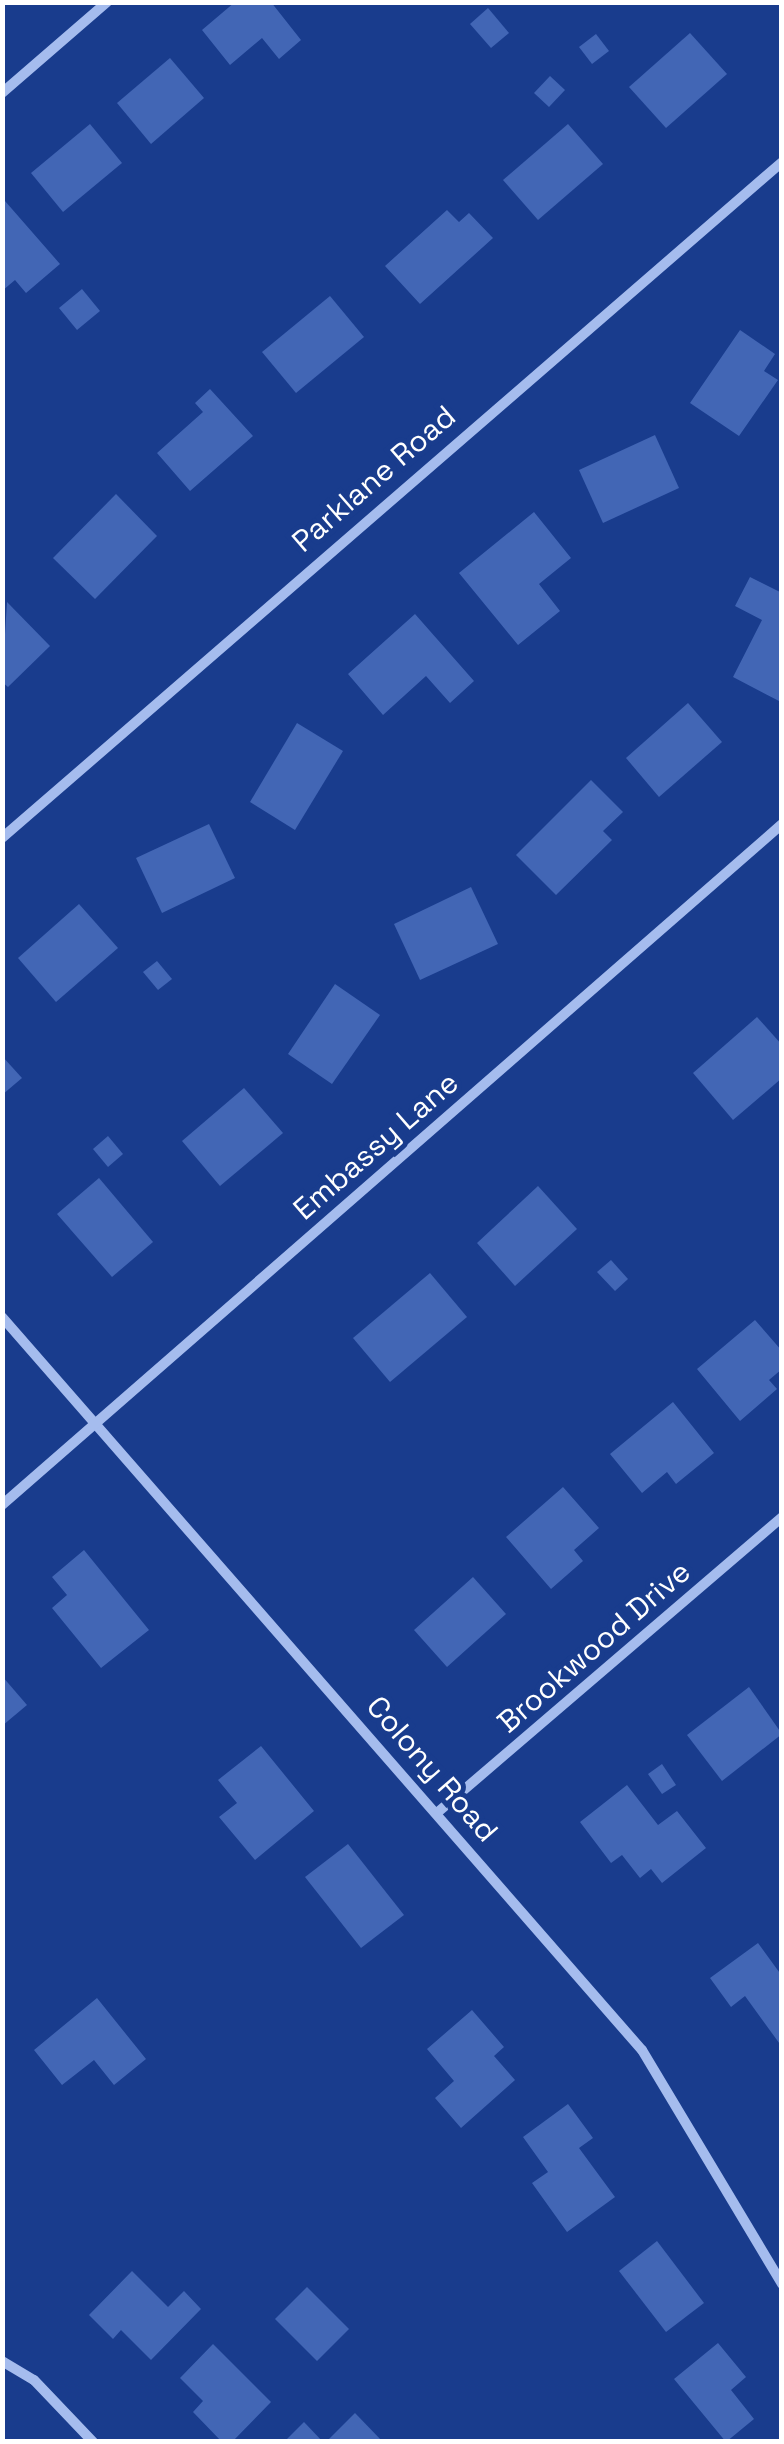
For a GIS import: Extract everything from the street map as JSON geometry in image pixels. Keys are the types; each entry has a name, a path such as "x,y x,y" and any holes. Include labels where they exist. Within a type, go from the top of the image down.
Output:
{"street":[{"path":"2,94 106,2"},
{"name":"Parklane Road","path":"2,838 782,162"},
{"name":"Embassy Lane","path":"2,1504 782,824"},
{"name":"Colony Road","path":"2,1317 642,2050 782,2284"},
{"name":"Brookwood Drive","path":"438,1812 782,1517"},
{"path":"2,2361 34,2380 93,2442"}],"building":[{"path":"235,2 271,2 301,40 279,59 262,38 230,65 202,30"},
{"path":"488,8 509,33 491,48 470,24"},
{"path":"690,33 727,74 666,128 629,87"},
{"path":"596,34 609,51 592,64 579,47"},
{"path":"170,58 204,98 151,144 117,103"},
{"path":"550,76 565,90 549,107 534,93"},
{"path":"90,124 122,163 63,212 31,173"},
{"path":"568,124 603,164 538,220 503,180"},
{"path":"5,201 60,264 26,293 15,280 2,291"},
{"path":"447,210 459,222 469,213 493,238 420,304 385,266"},
{"path":"82,289 100,311 77,330 59,308"},
{"path":"330,296 364,337 296,393 262,352"},
{"path":"740,330 775,354 764,371 778,380 739,436 690,403"},
{"path":"210,389 253,436 190,491 157,453 203,412 195,403"},
{"path":"655,435 679,488 603,523 579,470"},
{"path":"116,494 157,536 95,599 53,558"},
{"path":"534,512 571,558 539,584 560,611 518,645 459,573"},
{"path":"750,577 782,593 779,701 733,677 762,620 735,606"},
{"path":"7,602 50,646 8,687 2,682"},
{"path":"415,614 474,681 450,703 426,676 383,715 348,674"},
{"path":"688,703 722,742 659,797 626,758"},
{"path":"297,723 343,751 295,830 250,802"},
{"path":"591,780 623,812 603,831 612,840 556,895 516,855"},
{"path":"209,824 235,878 162,913 136,858"},
{"path":"471,887 498,944 420,980 394,924"},
{"path":"79,904 118,948 56,1002 18,958"},
{"path":"157,961 172,979 158,990 143,972"},
{"path":"335,984 380,1015 332,1084 288,1054"},
{"path":"757,1017 782,1045 782,1078 733,1120 693,1073"},
{"path":"2,1056 22,1078 2,1095"},
{"path":"244,1088 283,1133 220,1186 182,1141"},
{"path":"108,1136 123,1154 108,1167 93,1149"},
{"path":"99,1178 153,1242 112,1277 57,1214"},
{"path":"538,1186 577,1229 515,1286 477,1243"},
{"path":"611,1260 628,1279 615,1291 597,1272"},
{"path":"430,1273 467,1317 390,1382 353,1338"},
{"path":"755,1320 782,1351 782,1369 769,1380 777,1389 740,1421 697,1369"},
{"path":"673,1402 714,1453 676,1484 667,1472 642,1493 610,1454"},
{"path":"563,1487 599,1528 574,1550 583,1561 551,1589 506,1537"},
{"path":"84,1550 149,1630 101,1668 52,1608 67,1595 52,1577"},
{"path":"473,1577 506,1614 447,1667 414,1630"},
{"path":"2,1676 27,1705 2,1726"},
{"path":"749,1687 782,1734 722,1781 687,1735"},
{"path":"261,1746 314,1811 255,1860 219,1817 237,1803 218,1780"},
{"path":"662,1764 676,1785 662,1794 648,1774"},
{"path":"627,1785 658,1825 677,1811 706,1848 662,1883 651,1869 640,1878 622,1855 611,1863 580,1822"},
{"path":"348,1844 404,1915 361,1948 305,1877"},
{"path":"758,1943 782,1976 782,2047 745,1996 731,2007 710,1978"},
{"path":"97,1998 146,2059 114,2085 94,2060 62,2085 34,2050"},
{"path":"472,2010 504,2047 494,2056 515,2080 461,2128 435,2098 454,2081 427,2049"},
{"path":"568,2104 593,2138 579,2148 615,2197 567,2232 532,2183 548,2172 523,2137"},
{"path":"657,2241 704,2303 666,2332 619,2271"},
{"path":"132,2271 168,2307 184,2291 201,2309 151,2360 121,2330 113,2339 89,2315"},
{"path":"307,2287 349,2329 317,2361 275,2319"},
{"path":"718,2343 746,2377 731,2390 754,2419 726,2442 674,2379"},
{"path":"213,2344 271,2402 232,2442 222,2442 193,2412 203,2401 180,2378"},
{"path":"355,2413 383,2442 326,2442"},
{"path":"304,2422 323,2442 284,2442"}]}
